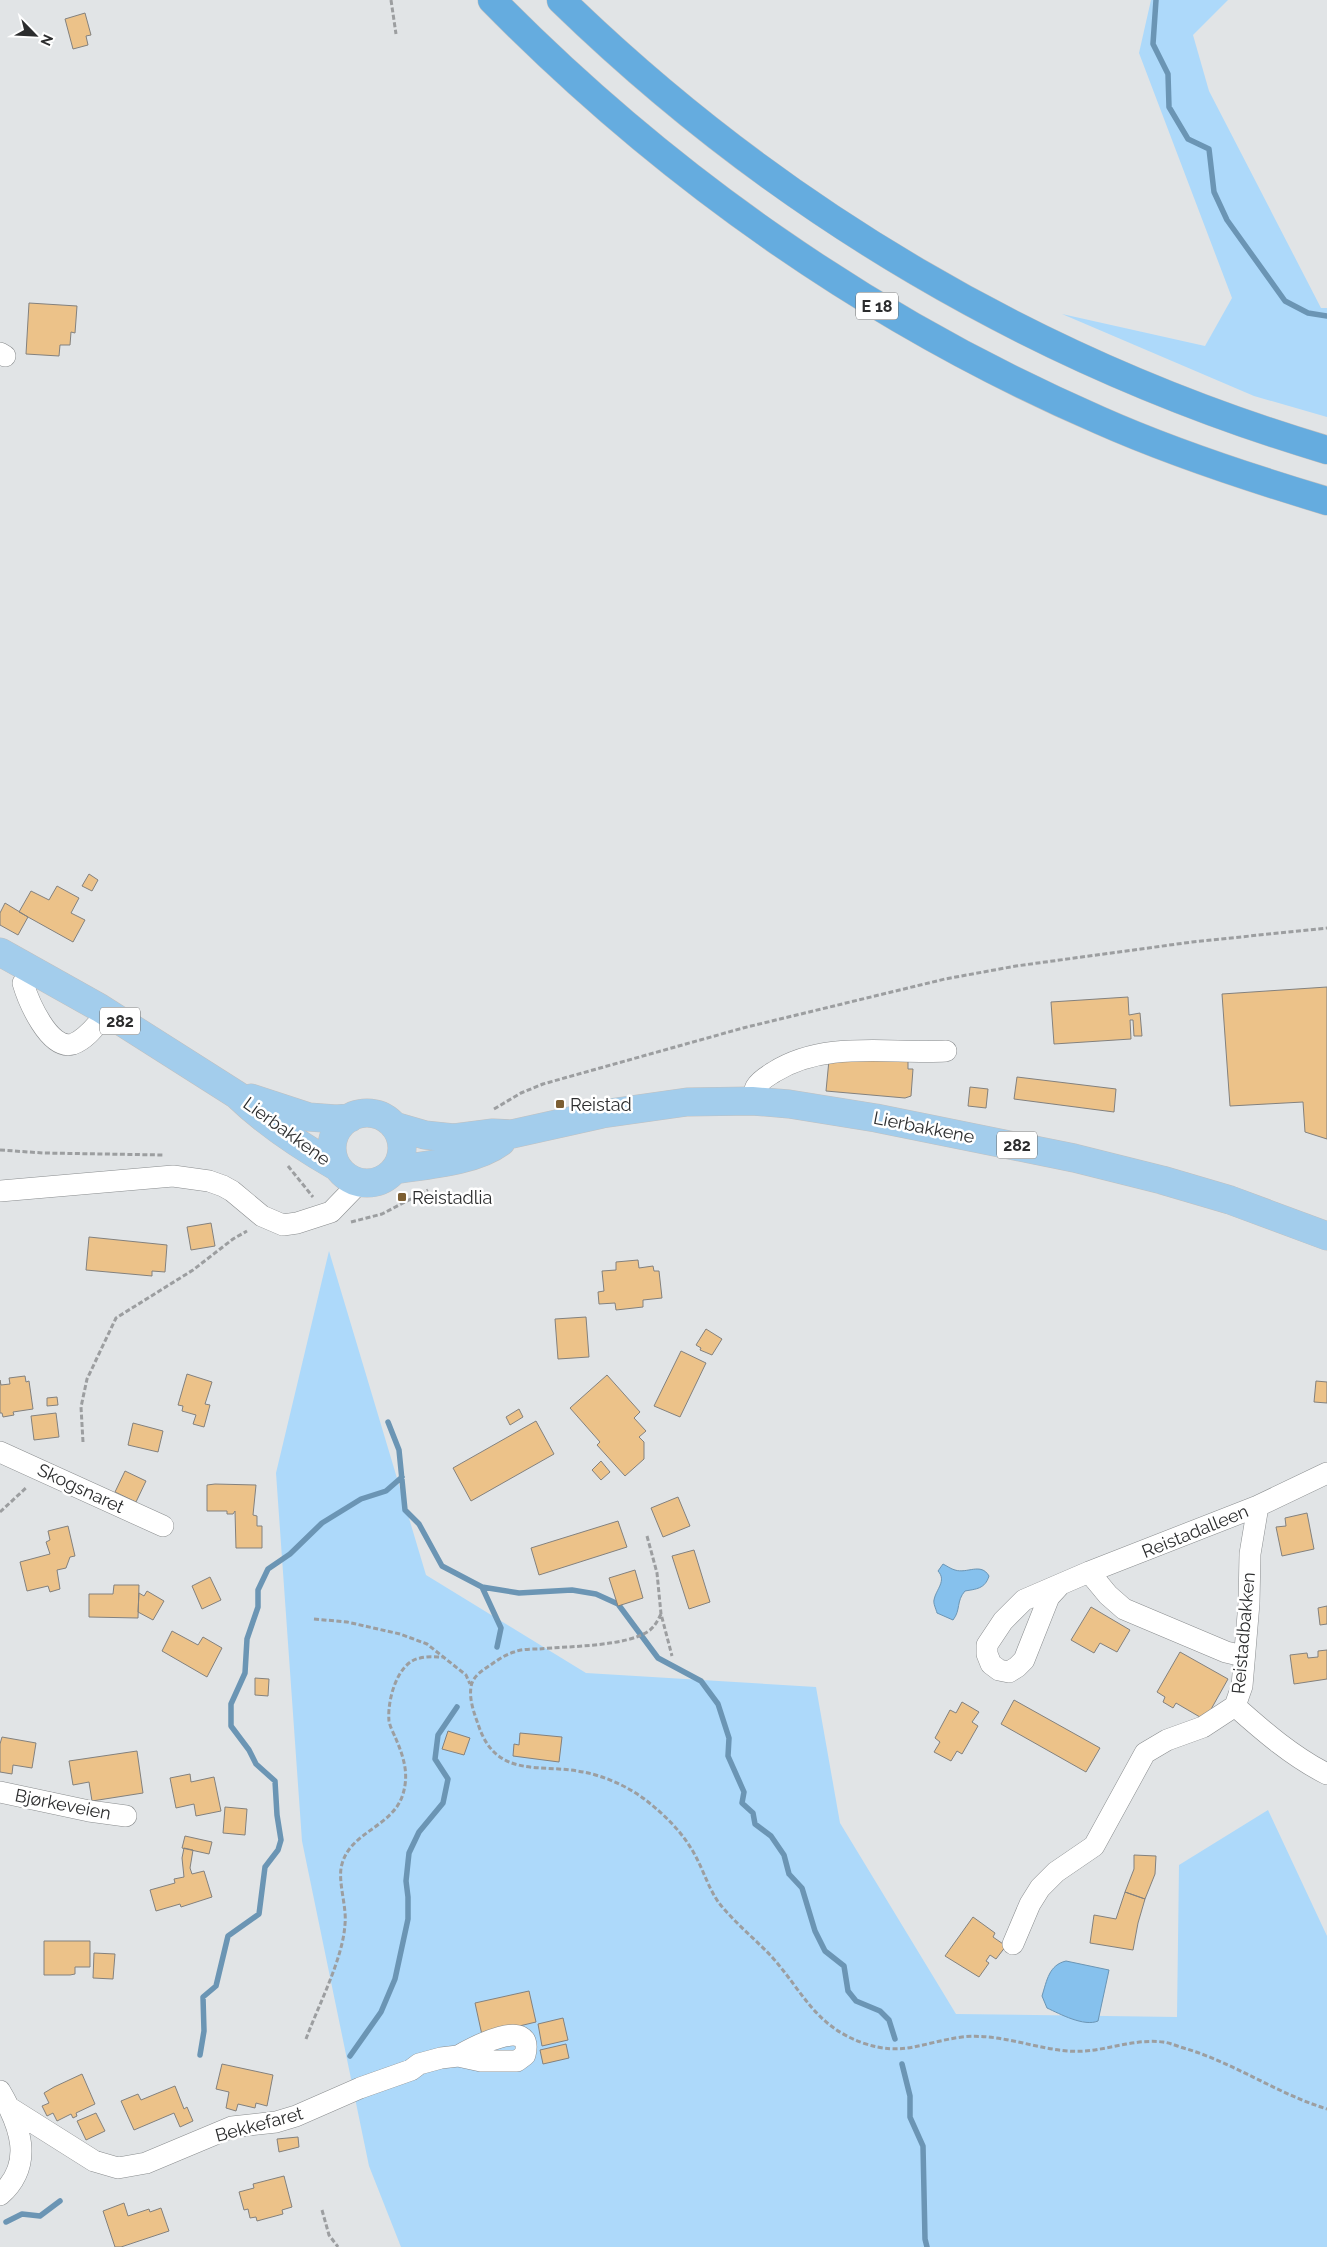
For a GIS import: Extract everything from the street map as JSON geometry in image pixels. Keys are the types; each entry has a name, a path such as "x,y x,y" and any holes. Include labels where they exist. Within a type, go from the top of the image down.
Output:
{"highway":[{"name":"E 18","path":"492,0 585,90 674,166 774,240 889,314 989,369 1099,420 1200,461 1327,501"},
{"name":"E 18","path":"561,0 633,68 710,132 801,199 905,266 1010,325 1117,375 1224,417 1327,450"}],"main road":[{"name":"Lierbakkene","path":"0,952 107,1013 237,1095 253,1111 290,1138 348,1175"},
{"name":"Lierbakkene","path":"237,1095 309,1117 350,1118"},
{"name":"Lierbakkene","path":"394,1126 425,1135 454,1138 493,1133 512,1134 602,1114 661,1105 707,1101 752,1101 789,1104 876,1118 1074,1158 1162,1180 1230,1200 1327,1236"},
{"name":"282","path":"350,1118 371,1114 383,1118 394,1126"},
{"path":"348,1175 332,1152 332,1142 340,1125 350,1118"},
{"path":"394,1126 401,1146 400,1159 394,1170"},
{"name":"Lierbakkene","path":"394,1170 440,1163 479,1153 498,1144 512,1134"},
{"name":"282","path":"348,1175 380,1181 394,1170"}],"street":[{"path":"23,983 45,1030 53,1039 63,1044 73,1044 86,1036 107,1013"},
{"path":"752,1101 756,1086 764,1078 790,1063 811,1056 872,1050 946,1051"},
{"path":"0,1191 173,1176 209,1181 223,1186 232,1191 262,1216 283,1225 297,1224 331,1212 348,1175"},
{"name":"Skogsnaret","path":"0,1452 163,1526"},
{"name":"Reistadalleen","path":"1060,1585 1258,1506 1327,1473"},
{"name":"Reistadbakken","path":"1258,1506 1250,1554 1249,1603 1243,1656 1242,1686 1235,1706 1264,1732 1295,1755 1327,1774"},
{"path":"1089,1572 1124,1609 1226,1652 1243,1656"},
{"path":"1013,1944 1030,1904 1040,1888 1056,1872 1094,1846 1145,1754 1167,1740 1203,1727 1235,1706"},
{"name":"Bjørkeveien","path":"0,1792 89,1811 126,1816"},
{"name":"Bekkefaret","path":"5,2100 94,2161 118,2168 146,2163 232,2127 276,2122 296,2116 360,2088 411,2070 419,2064 458,2056"},
{"path":"0,2194 16,2175 22,2154 17,2128 5,2100"}],"path":[{"path":"391,0 396,34"},
{"path":"498,1107 521,1093 558,1080 752,1026 945,979 1016,966 1172,944 1327,928"},
{"path":"0,1150 42,1153 156,1154"},
{"path":"331,1212 351,1222 367,1219 396,1208 434,1187"},
{"path":"83,1442 81,1407 87,1379 116,1318 193,1270 233,1238 252,1228 262,1216"},
{"path":"0,1512 19,1496 41,1470"},
{"path":"647,1536 657,1573 661,1614 672,1656"},
{"path":"471,1685 478,1674 496,1660 515,1650 609,1643 640,1636 653,1628 661,1614"},
{"path":"314,1619 347,1622 400,1634 427,1644 466,1675 471,1685 472,1707 481,1736 497,1755 510,1764 535,1769 583,1772 611,1781 635,1792 666,1816 684,1837 697,1858 718,1902 774,1960 821,2019 839,2033 883,2049 905,2050 961,2037 990,2036 1067,2051 1096,2051 1135,2042 1164,2042 1206,2055 1254,2076 1290,2095 1327,2109"},
{"path":"306,2039 337,1958 345,1924 341,1865 350,1846 391,1815 404,1790 407,1777 404,1756 389,1723 390,1701 399,1675 409,1663 420,1658 443,1657"},
{"path":"322,2210 329,2235 338,2247"}],"shaded area":[{"path":"1151,0 1228,0 1193,35 1209,91 1321,308 1327,308 1327,417 1254,396 1062,314 1205,346 1232,298 1139,53"},
{"path":"329,1251 426,1575 586,1673 816,1687 840,1823 956,2014 1177,2017 1179,1865 1268,1810 1327,1936 1327,2247 401,2247 369,2166 302,1841 276,1473"},
{"path":"943,1564 960,1571 982,1570 989,1576 983,1586 965,1591 960,1598 957,1613 953,1620 937,1613 934,1603 941,1582 938,1571"},
{"path":"1066,1961 1109,1970 1098,2021 1079,2021 1047,2008 1042,1996 1047,1979 1056,1966"}],"building":[{"path":"85,13 91,35 86,36 88,45 73,49 65,19"},
{"path":"29,303 77,306 75,333 71,332 70,345 60,345 59,356 26,354"},
{"path":"89,874 98,880 92,891 82,886"},
{"path":"57,886 79,898 71,913 85,920 73,942 19,912 31,891 49,900"},
{"path":"5,903 28,917 18,935 0,925 0,913"},
{"path":"1327,987 1327,1139 1305,1132 1303,1102 1230,1106 1222,994"},
{"path":"1128,997 1129,1015 1140,1013 1142,1036 1134,1036 1133,1020 1130,1020 1131,1039 1054,1044 1051,1002"},
{"path":"908,1059 908,1069 913,1069 911,1096 905,1098 826,1091 829,1060"},
{"path":"1017,1077 1116,1089 1114,1112 1014,1099"},
{"path":"970,1087 988,1089 986,1108 968,1106"},
{"path":"211,1223 215,1246 191,1250 187,1227"},
{"path":"89,1237 167,1245 165,1272 152,1271 152,1276 86,1270"},
{"path":"638,1260 639,1268 653,1266 654,1271 659,1271 662,1298 643,1300 643,1307 616,1310 615,1303 599,1304 598,1292 604,1291 602,1271 616,1270 616,1262"},
{"path":"586,1317 589,1357 558,1359 555,1319"},
{"path":"706,1329 722,1339 712,1355 700,1350 701,1348 696,1345"},
{"path":"681,1351 706,1363 680,1417 654,1406"},
{"path":"187,1374 212,1382 205,1404 210,1405 204,1427 193,1424 196,1415 182,1411 183,1406 178,1405"},
{"path":"607,1375 640,1412 634,1418 646,1431 639,1437 644,1442 644,1459 625,1476 597,1445 600,1442 570,1408"},
{"path":"25,1376 26,1382 29,1381 33,1409 13,1412 14,1415 3,1417 2,1413 0,1413 0,1380 1,1385 10,1384 9,1378"},
{"path":"1316,1381 1327,1382 1327,1403 1314,1402"},
{"path":"57,1397 58,1405 47,1406 47,1398"},
{"path":"519,1409 523,1417 510,1425 506,1417"},
{"path":"56,1413 59,1437 34,1440 31,1416"},
{"path":"536,1421 554,1454 471,1501 453,1468"},
{"path":"133,1423 163,1431 158,1452 128,1445"},
{"path":"601,1461 610,1472 601,1480 592,1470"},
{"path":"125,1471 146,1481 136,1502 115,1492"},
{"path":"207,1485 256,1485 253,1515 257,1516 257,1526 262,1526 262,1548 236,1548 235,1511 233,1514 227,1514 227,1511 207,1511"},
{"path":"678,1497 690,1526 663,1537 651,1508"},
{"path":"1307,1513 1314,1549 1282,1556 1276,1527 1286,1526 1285,1518"},
{"path":"618,1521 627,1547 539,1575 531,1548"},
{"path":"68,1526 75,1556 70,1557 66,1568 57,1570 60,1589 50,1592 48,1586 27,1591 20,1562 50,1554 46,1542 50,1540 48,1531"},
{"path":"694,1550 710,1602 689,1609 672,1556"},
{"path":"635,1570 643,1598 618,1606 609,1578"},
{"path":"210,1577 221,1600 202,1609 192,1586"},
{"path":"114,1585 139,1585 138,1618 89,1617 89,1594 113,1594"},
{"path":"147,1591 164,1601 153,1620 138,1612 139,1593 144,1596"},
{"path":"1327,1606 1327,1624 1320,1625 1318,1608"},
{"path":"1091,1607 1130,1630 1117,1652 1100,1643 1094,1653 1071,1640"},
{"path":"172,1631 198,1645 203,1637 222,1648 207,1677 162,1651"},
{"path":"1327,1650 1327,1679 1294,1684 1290,1655 1307,1653 1308,1658 1318,1657 1318,1651"},
{"path":"1180,1652 1228,1679 1205,1720 1176,1703 1173,1708 1163,1702 1165,1697 1157,1692"},
{"path":"255,1678 269,1679 268,1696 255,1695"},
{"path":"1014,1700 1100,1748 1086,1772 1001,1724"},
{"path":"962,1702 979,1712 972,1722 978,1726 962,1754 957,1751 951,1761 934,1752 940,1742 935,1738 950,1710 956,1713"},
{"path":"448,1731 470,1738 464,1755 442,1749"},
{"path":"520,1733 562,1737 559,1762 513,1756 514,1744 519,1745"},
{"path":"2,1737 36,1743 32,1768 13,1765 12,1774 0,1772 0,1744"},
{"path":"137,1751 143,1793 92,1801 89,1782 73,1785 69,1761"},
{"path":"190,1774 191,1782 214,1777 221,1811 196,1816 194,1804 176,1808 170,1778"},
{"path":"225,1807 247,1809 245,1835 223,1833"},
{"path":"185,1836 212,1842 209,1854 182,1848"},
{"path":"184,1848 193,1850 190,1868 192,1874 204,1871 212,1897 181,1907 180,1904 156,1911 150,1890 175,1883 174,1879 184,1877 182,1858"},
{"path":"1134,1855 1156,1856 1155,1874 1145,1899 1125,1892 1134,1869"},
{"path":"1125,1892 1145,1899 1133,1950 1090,1943 1094,1915 1116,1919"},
{"path":"973,1917 995,1933 993,1937 1006,1946 996,1959 990,1955 986,1961 989,1963 979,1977 945,1956"},
{"path":"44,1941 90,1941 90,1967 75,1967 75,1974 70,1975 44,1975"},
{"path":"94,1953 115,1954 113,1979 93,1978"},
{"path":"529,1991 536,2022 482,2035 475,2003"},
{"path":"563,2018 568,2040 542,2046 538,2024"},
{"path":"566,2044 569,2058 543,2064 540,2050"},
{"path":"222,2064 273,2075 267,2106 256,2103 255,2108 238,2104 236,2111 226,2108 229,2092 216,2089"},
{"path":"82,2074 95,2104 76,2113 77,2116 73,2118 71,2114 57,2121 53,2113 47,2116 42,2106 49,2103 44,2093"},
{"path":"175,2086 184,2109 187,2107 193,2121 180,2127 174,2113 134,2130 121,2101 138,2094 141,2100"},
{"path":"96,2113 105,2131 86,2140 77,2121"},
{"path":"298,2137 299,2147 279,2152 277,2139"},
{"path":"284,2176 292,2207 282,2210 283,2214 257,2221 256,2217 250,2218 248,2209 244,2210 239,2192 254,2188 253,2184"},
{"path":"124,2203 128,2216 149,2209 150,2212 161,2208 169,2231 121,2247 115,2247 103,2211"}],"waterway":[{"path":"1156,0 1153,44 1168,74 1169,107 1188,139 1209,149 1214,192 1227,220 1285,301 1308,313 1327,316"},
{"path":"388,1422 399,1450 405,1510 419,1524 442,1566 482,1587 519,1593 572,1590 596,1594 618,1604 658,1658 701,1681 718,1704 729,1738 728,1756 744,1792 742,1803 753,1813 755,1824 771,1836 784,1855 789,1874 802,1888 815,1931 825,1951 844,1966 848,1991 856,2001 880,2011 889,2020 895,2039"},
{"path":"200,2055 204,2031 203,1997 216,1986 228,1936 259,1914 265,1867 278,1850 281,1840 275,1781 256,1764 249,1750 231,1726 231,1704 245,1673 247,1639 258,1607 258,1590 268,1569 290,1554 322,1523 361,1499 386,1491 402,1477"},
{"path":"482,1587 501,1628 497,1647"},
{"path":"350,2056 381,2012 395,1979 408,1919 406,1881 409,1853 419,1832 443,1803 448,1779 435,1759 438,1735 457,1707"},
{"path":"902,2064 910,2096 910,2117 923,2146 925,2239 927,2247"},
{"path":"6,2222 22,2214 40,2216 60,2201"}],"place":[{"name":"Reistad","path":"560,1104"},
{"name":"Reistadlia","path":"402,1197"}]}
